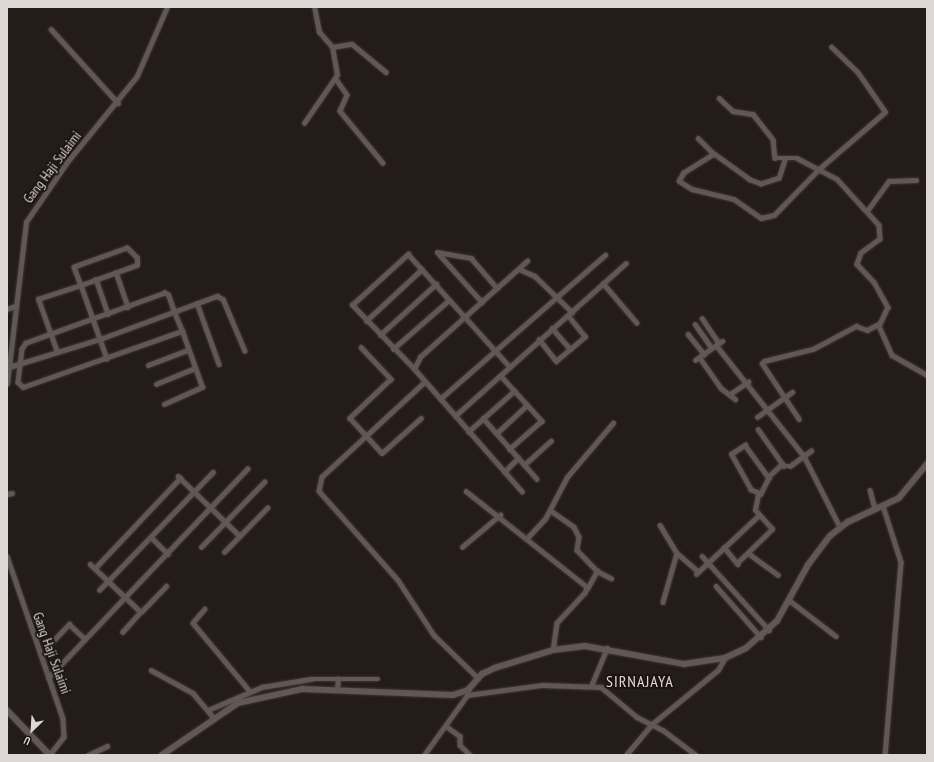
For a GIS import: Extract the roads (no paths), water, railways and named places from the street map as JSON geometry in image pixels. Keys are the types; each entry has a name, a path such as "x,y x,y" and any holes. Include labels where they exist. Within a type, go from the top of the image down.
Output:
{"street":[{"name":"Gang Haji Sulaimi","path":"7,384 26,222 78,148 118,103 144,64 167,7"},
{"path":"314,7 319,32 332,47 336,79 347,95 340,110 383,163"},
{"path":"51,29 118,103"},
{"path":"332,47 352,44 386,72"},
{"path":"714,154 682,175 680,184 734,199 765,219 774,215 819,169 886,112 858,73 831,47"},
{"path":"304,123 336,79"},
{"path":"719,98 733,111 753,114 773,140 773,156 784,160 797,158 837,178 879,225 882,235 858,256 857,264 874,282 888,307 879,324 867,330 857,326 813,349 763,362 784,398 800,418"},
{"path":"698,138 714,154 750,180 761,184 779,178 784,160"},
{"path":"867,211 889,181 916,180"},
{"path":"57,352 38,299 81,285 138,263 127,248 74,266 81,285 107,359"},
{"path":"482,302 437,252 471,258 497,288"},
{"path":"510,367 463,319 436,284 408,254 352,305 414,369 522,492"},
{"path":"440,399 495,352 556,296 605,255"},
{"path":"414,369 420,357 527,261"},
{"path":"455,416 501,376 539,339 570,314 626,263"},
{"path":"366,321 422,269"},
{"path":"518,269 535,276 556,296 585,337 556,361 539,339"},
{"path":"116,272 128,307"},
{"path":"96,279 108,314"},
{"path":"380,335 436,284"},
{"path":"603,284 637,323"},
{"path":"164,404 201,389 182,332 165,293 24,344 18,365 18,382 23,387 182,332"},
{"path":"9,367 100,339 213,296 223,299 245,351"},
{"path":"393,349 449,300"},
{"path":"197,303 219,364"},
{"path":"7,309 15,306"},
{"path":"702,318 718,344 804,456 840,527"},
{"path":"695,324 718,344"},
{"path":"879,324 894,358 927,375"},
{"path":"552,328 570,349"},
{"path":"688,334 700,357 722,388 735,399"},
{"path":"700,357 718,344"},
{"path":"361,347 391,379 350,418 382,453 421,418"},
{"path":"148,365 188,350"},
{"path":"156,384 195,368"},
{"path":"501,376 542,421 510,449"},
{"path":"425,382 322,477 319,491 398,580 434,635 478,678"},
{"path":"730,394 748,382"},
{"path":"468,432 514,390"},
{"path":"757,417 792,392"},
{"path":"497,433 527,406"},
{"path":"483,418 537,479"},
{"path":"528,537 550,510 567,477 613,423"},
{"path":"758,429 782,464 790,466 811,451"},
{"path":"524,465 551,441"},
{"path":"724,547 738,564 772,529 755,510 758,495 768,485 769,476 749,446 733,451 731,454 751,490 758,495"},
{"path":"504,472 518,458"},
{"path":"769,476 782,464"},
{"path":"424,755 446,726 478,678 495,668 553,650 608,648 684,664 726,658 769,630 789,600 812,558 840,527 883,506 903,494 927,464"},
{"path":"48,678 124,596 168,554 247,469"},
{"path":"99,590 212,472"},
{"path":"95,568 179,477 240,536"},
{"path":"201,547 264,482"},
{"path":"870,490 875,509"},
{"path":"466,491 528,537 587,589"},
{"path":"883,506 901,562 885,755"},
{"path":"224,552 267,508"},
{"path":"550,510 574,527 580,541 577,550 597,571 611,578"},
{"path":"462,547 500,515"},
{"path":"660,525 676,553 697,572 759,515"},
{"path":"151,537 168,554"},
{"path":"663,602 676,553"},
{"path":"748,553 778,575"},
{"path":"702,556 769,630"},
{"name":"Gang Haji Sulaimi","path":"8,559 65,730 63,740 50,755"},
{"path":"90,564 141,612"},
{"path":"553,650 557,622 587,589 597,571"},
{"path":"723,580 715,587 760,637"},
{"path":"123,632 166,586"},
{"path":"789,600 836,636"},
{"path":"205,609 194,619 194,625 249,690"},
{"path":"47,647 69,624 85,639"},
{"path":"591,686 608,648"},
{"path":"629,754 652,724 718,670 726,658"},
{"path":"151,670 188,690 211,714"},
{"path":"211,714 221,707 241,702 269,690 311,679 338,684 447,695 470,688"},
{"path":"162,755 211,714 249,690 307,689 378,679"},
{"path":"467,695 537,685 591,686 612,693 637,717 652,724 696,755"},
{"path":"7,710 50,755"},
{"path":"446,726 460,736 460,745 470,755"},
{"path":"88,755 107,746"}],"district":[{"name":"SIRNAJAYA","path":"640,681"}]}
